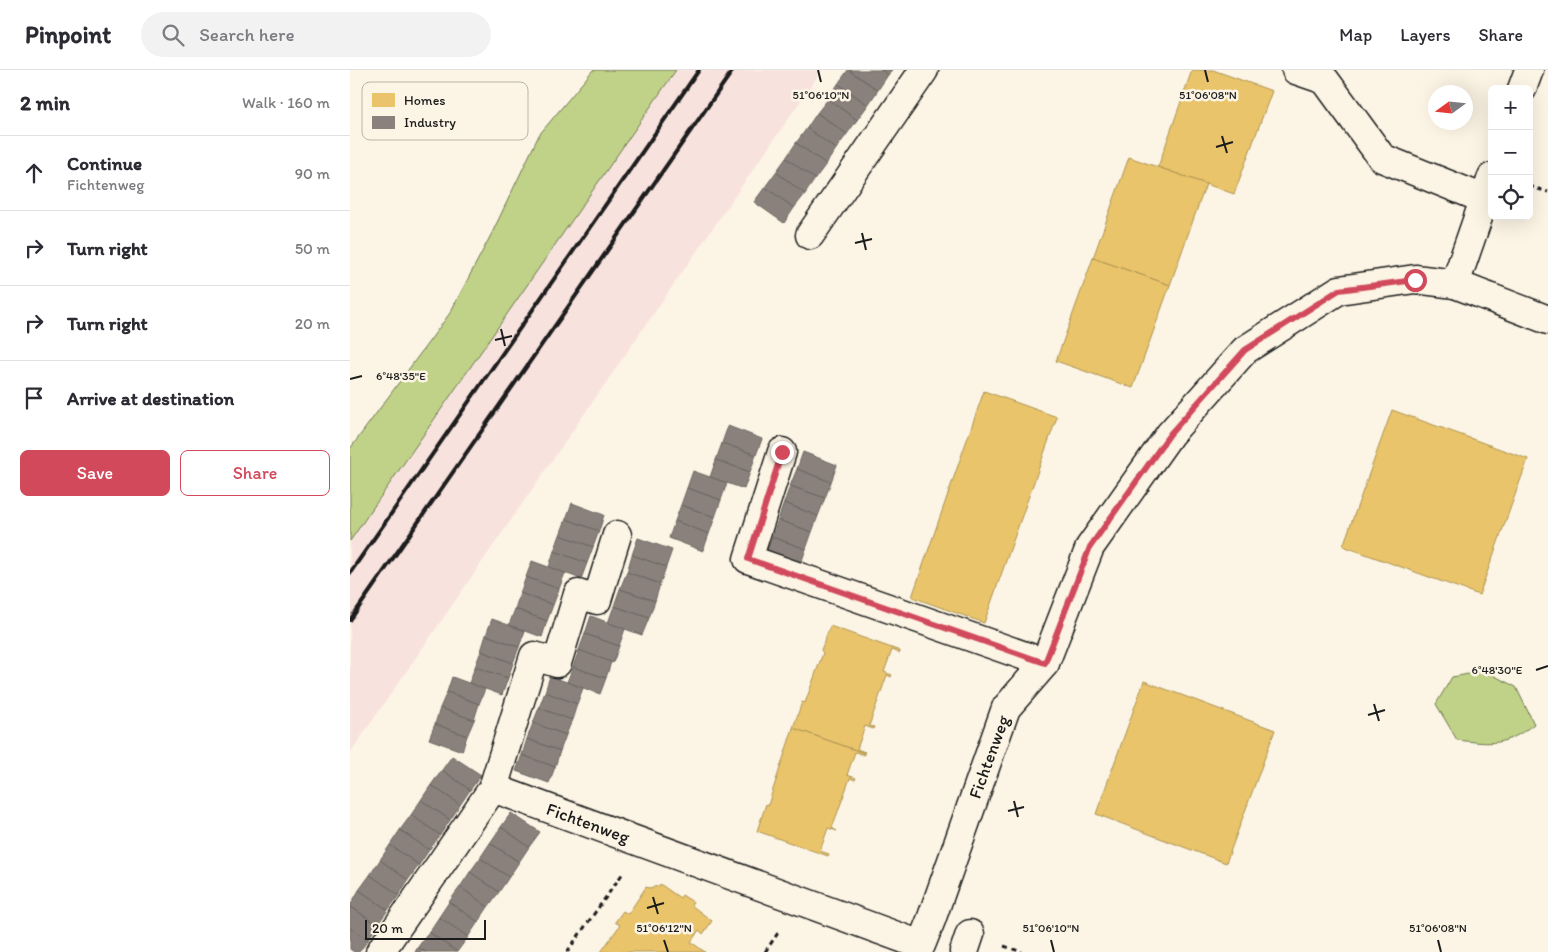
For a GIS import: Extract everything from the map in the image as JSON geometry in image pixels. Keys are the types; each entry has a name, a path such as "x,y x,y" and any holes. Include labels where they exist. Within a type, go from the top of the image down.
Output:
{"street":[{"path":"810,235 924,70"},
{"path":"1296,70 1325,80 1382,158 1488,188 1455,284"},
{"path":"1523,85 1529,70"},
{"name":"Fichtenweg","path":"493,788 921,945 932,920 1006,708 1045,663 1090,547 1170,434 1245,350 1339,290 1415,280 1455,284 1548,320"},
{"path":"782,452 748,559 1045,663"},
{"path":"380,952 493,788 534,656 557,663 578,594 597,600 617,535"}],"path":[{"path":"1533,187 1548,192"},
{"path":"567,952 630,863 670,853"}],"shaded area":[{"path":"676,70 822,70 350,753 350,541"}],"green space":[{"path":"593,70 676,70 350,541 350,449 450,313 492,233 539,135"},
{"path":"1485,671 1516,687 1534,724 1514,737 1498,742 1457,740 1436,704 1452,677"}],"building: Homes":[{"path":"1192,70 1213,70 1272,91 1234,194 1158,167"},
{"path":"1129,157 1206,184 1170,285 1093,258"},
{"path":"1093,258 1170,285 1133,388 1056,361"},
{"path":"984,391 1057,417 984,623 912,597"},
{"path":"1392,410 1528,459 1479,595 1343,546"},
{"path":"830,626 900,651 900,653 892,650 884,672 892,675 891,677 887,675 869,726 874,727 873,729 865,726 857,749 864,753 793,728 802,702 805,703 823,653 821,650"},
{"path":"1144,681 1275,730 1226,863 1096,814"},
{"path":"793,728 864,753 864,755 855,752 847,775 856,778 855,780 850,778 832,828 837,831 828,828 820,851 829,854 828,856 757,831 766,804 768,805"},
{"path":"660,884 680,898 682,895 693,902 691,905 712,921 703,934 699,930 691,942 705,952 601,952 620,925 615,922 623,911 628,914 646,887 659,886"}],"building: Industry":[{"path":"848,70 878,90 868,105 838,84"},
{"path":"849,70 881,70 888,75 878,90"},
{"path":"881,70 892,70 888,75"},
{"path":"838,84 868,105 857,120 828,99"},
{"path":"828,99 857,120 847,134 817,113"},
{"path":"817,113 847,134 836,149 807,128"},
{"path":"807,128 836,149 826,164 796,143"},
{"path":"796,143 826,164 815,179 786,158"},
{"path":"786,158 815,179 805,194 776,172"},
{"path":"776,172 805,194 794,208 765,187"},
{"path":"765,187 794,208 784,223 754,202"},
{"path":"728,426 762,439 756,455 722,443"},
{"path":"722,443 756,455 750,472 716,460"},
{"path":"803,452 837,465 831,482 797,469"},
{"path":"716,460 750,472 744,489 710,477"},
{"path":"797,469 831,482 825,498 790,486"},
{"path":"693,471 727,483 721,500 687,488"},
{"path":"790,486 825,498 818,516 784,503"},
{"path":"687,488 721,500 715,517 681,505"},
{"path":"572,503 604,515 599,531 566,519"},
{"path":"784,503 818,516 812,532 778,520"},
{"path":"681,505 715,517 709,534 675,521"},
{"path":"566,519 599,531 593,547 560,535"},
{"path":"778,520 812,532 806,549 772,537"},
{"path":"675,521 709,534 703,551 669,538"},
{"path":"560,535 593,547 587,563 554,551"},
{"path":"772,537 806,549 800,566 766,554"},
{"path":"638,538 672,550 666,567 632,555"},
{"path":"554,551 587,563 581,579 549,567"},
{"path":"632,555 666,567 660,584 627,572"},
{"path":"532,561 565,573 559,589 526,577"},
{"path":"627,572 660,584 655,601 620,589"},
{"path":"526,577 559,589 553,605 520,593"},
{"path":"620,589 655,601 649,618 614,606"},
{"path":"520,593 553,605 547,621 515,609"},
{"path":"614,606 649,618 642,635 608,623"},
{"path":"515,609 547,621 542,637 509,625"},
{"path":"591,616 625,629 619,646 585,634"},
{"path":"492,619 525,631 519,647 486,635"},
{"path":"585,634 619,646 613,663 579,650"},
{"path":"486,635 519,647 513,663 481,651"},
{"path":"579,650 611,662 606,678 573,667"},
{"path":"481,651 513,663 508,678 475,667"},
{"path":"475,667 508,678 502,695 469,683"},
{"path":"573,667 606,678 600,694 567,682"},
{"path":"550,676 583,688 577,704 545,692"},
{"path":"452,677 485,689 479,704 447,692"},
{"path":"447,692 479,704 474,720 440,708"},
{"path":"545,692 577,704 572,720 539,708"},
{"path":"440,708 474,720 467,736 435,724"},
{"path":"539,708 572,720 566,735 533,723"},
{"path":"533,723 566,735 560,751 527,739"},
{"path":"435,724 467,736 462,751 429,739"},
{"path":"527,739 560,751 555,767 522,755"},
{"path":"522,755 555,767 549,783 516,771"},
{"path":"452,756 481,775 470,790 442,770"},
{"path":"442,770 470,790 460,805 431,785"},
{"path":"431,785 460,805 450,820 421,800"},
{"path":"421,800 450,820 440,835 411,815"},
{"path":"511,813 540,832 529,847 501,827"},
{"path":"411,815 440,835 429,850 400,830"},
{"path":"501,827 529,847 519,862 490,843"},
{"path":"400,830 429,850 419,865 390,845"},
{"path":"490,843 519,862 509,877 480,858"},
{"path":"390,845 419,865 408,880 380,860"},
{"path":"480,858 509,877 499,892 470,872"},
{"path":"380,860 408,880 399,895 370,875"},
{"path":"470,872 499,892 488,907 460,887"},
{"path":"370,875 399,895 388,910 359,890"},
{"path":"460,887 488,907 478,922 449,902"},
{"path":"359,890 388,910 377,925 350,906"},
{"path":"449,902 478,922 468,937 439,917"},
{"path":"350,906 377,925 368,940 350,928"},
{"path":"439,917 468,937 457,952 429,932"},
{"path":"350,928 368,940 359,952 354,952 350,949"},
{"path":"429,932 457,952 426,952 418,947"},
{"path":"418,947 426,952 415,952"}],"railway":[{"path":"350,573 699,70"},
{"path":"350,620 733,70"}],"route":[{"path":"782,452 748,559 1045,663 1090,547 1170,434 1245,350 1339,290 1415,280"}]}
